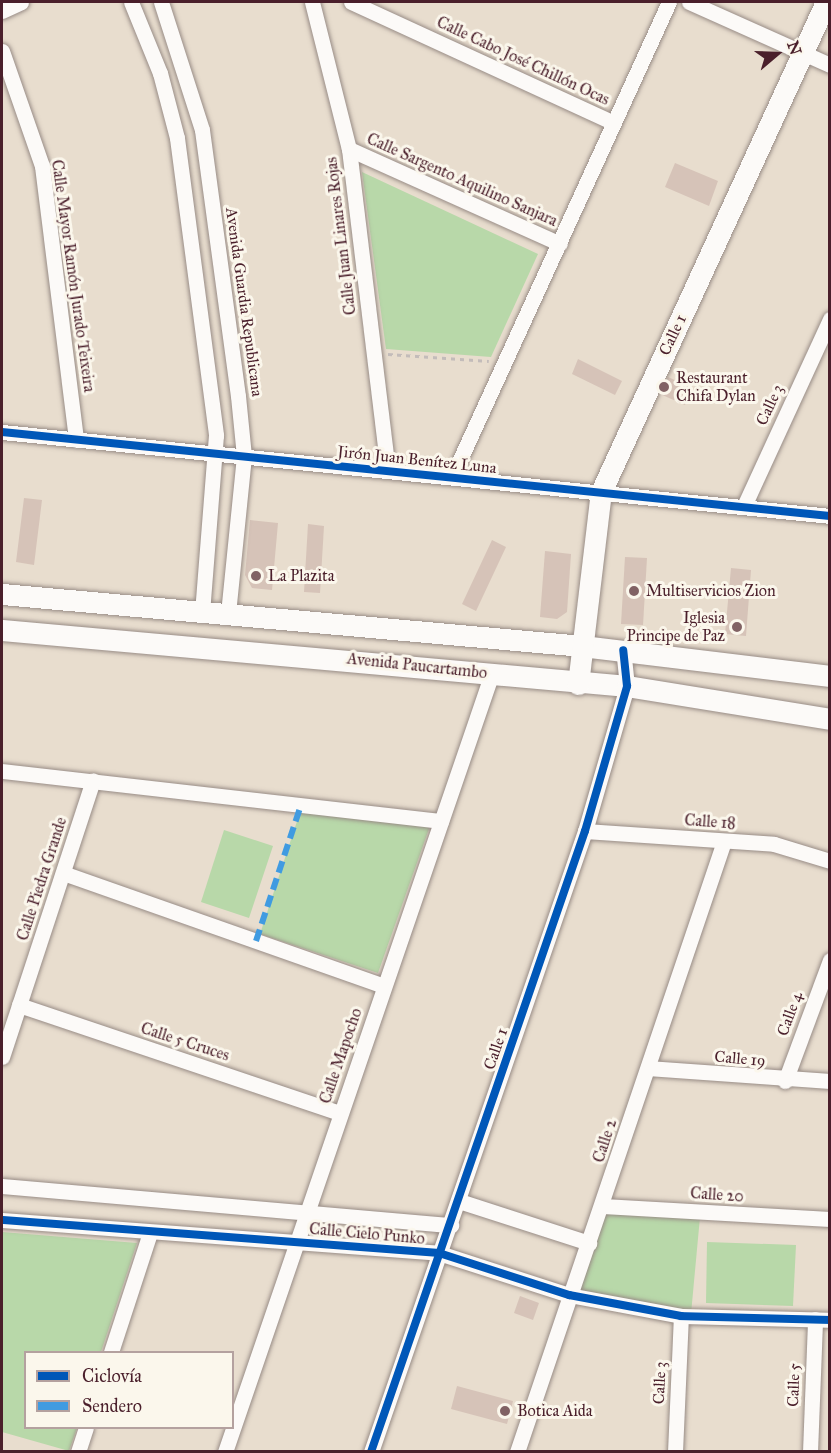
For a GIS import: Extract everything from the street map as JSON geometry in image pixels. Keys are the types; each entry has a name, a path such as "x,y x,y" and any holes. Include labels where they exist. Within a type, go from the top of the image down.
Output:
{"main road":[{"name":"Calle 1","path":"578,684 601,492 826,2"},
{"name":"Avenida Paucartambo","path":"2,594 582,645 830,676"},
{"name":"Avenida Paucartambo","path":"2,630 492,673 578,684 627,686 830,719"}],"street":[{"path":"2,11 21,2"},
{"path":"131,2 160,73 177,138 218,454 202,612"},
{"name":"Avenida Guardia Republicana","path":"161,2 203,139 244,456 228,614"},
{"name":"Calle Juan Linares Rojas","path":"312,2 349,148 388,471"},
{"name":"Calle Cabo José Chillón Ocas","path":"351,2 614,123"},
{"path":"453,477 669,2"},
{"path":"689,2 830,65"},
{"name":"Calle Mayor Ramón Jurado Teixeira","path":"2,51 42,166 76,440"},
{"name":"Calle Sargento Aquilino Sanjara","path":"349,148 560,244"},
{"name":"Calle 3","path":"744,506 830,319"},
{"name":"Jirón Juan Benítez Luna","path":"2,432 830,516"},
{"name":"Calle 1","path":"371,1452 585,831 627,686 623,650"},
{"name":"Calle Mapocho","path":"234,1425 304,1212 492,673"},
{"path":"2,771 441,821"},
{"name":"Calle Piedra Grande","path":"2,1057 93,781"},
{"name":"Calle 18","path":"585,831 774,844 830,861"},
{"name":"Calle 2","path":"517,1452 569,1295 603,1206 724,841"},
{"path":"63,873 384,986"},
{"name":"Calle 4","path":"785,1081 830,960"},
{"name":"Calle 5 Cruces","path":"19,1005 340,1113"},
{"name":"Calle 19","path":"648,1068 785,1081 830,1081"},
{"name":"Calle Cielo Punko","path":"2,1186 451,1225"},
{"path":"459,1201 589,1243"},
{"name":"Calle 20","path":"603,1206 830,1219"},
{"name":"Calle Cielo Punko","path":"2,1220 150,1233 296,1241 439,1253 569,1295 681,1316 822,1319"},
{"path":"112,1351 150,1233"},
{"name":"Calle 3","path":"675,1452 681,1316"},
{"name":"Calle 5","path":"810,1452 822,1319"},
{"path":"78,1452 86,1429"},
{"name":"Calle Mapocho","path":"225,1452 233,1429"}],"path":[{"path":"373,353 506,362"}],"green space":[{"path":"362,172 538,254 491,357 386,349"},
{"path":"301,809 430,826 378,973 260,934"},
{"path":"224,830 273,846 249,918 201,902"},
{"path":"605,1211 700,1217 691,1314 577,1299"},
{"path":"2,1232 137,1243 101,1351 24,1351 24,1429 77,1429 69,1451 2,1432"},
{"path":"707,1242 796,1245 793,1306 706,1303"}],"building":[{"path":"675,163 718,181 709,206 665,187"},
{"path":"578,359 622,381 615,395 572,374"},
{"path":"668,377 692,388 685,405 660,394"},
{"path":"24,498 42,500 34,565 16,562"},
{"path":"250,520 278,523 272,590 252,588 245,575"},
{"path":"308,524 324,526 320,593 304,592"},
{"path":"492,540 506,547 476,611 462,604"},
{"path":"545,551 571,554 567,612 557,619 540,617"},
{"name":"Multiservicios Zion","path":"625,557 647,558 643,625 621,624"},
{"path":"731,568 751,570 746,636 725,634"},
{"path":"520,1296 539,1303 533,1320 514,1313"},
{"path":"457,1386 513,1401 507,1424 451,1409"}],"marked path":[{"path":"256,941 301,805"}],"cycle path":[{"path":"2,432 830,516"},
{"path":"371,1452 585,831 627,686 623,650"},
{"path":"2,1220 439,1253 569,1295 681,1316 830,1320"}],"place":[{"name":"Restaurant Chifa Dylan","path":"664,387"},
{"name":"La Plazita","path":"256,576"},
{"name":"Multiservicios Zion","path":"634,591"},
{"name":"Iglesia Principe de Paz","path":"737,627"},
{"name":"Botica Aida","path":"505,1411"}]}
